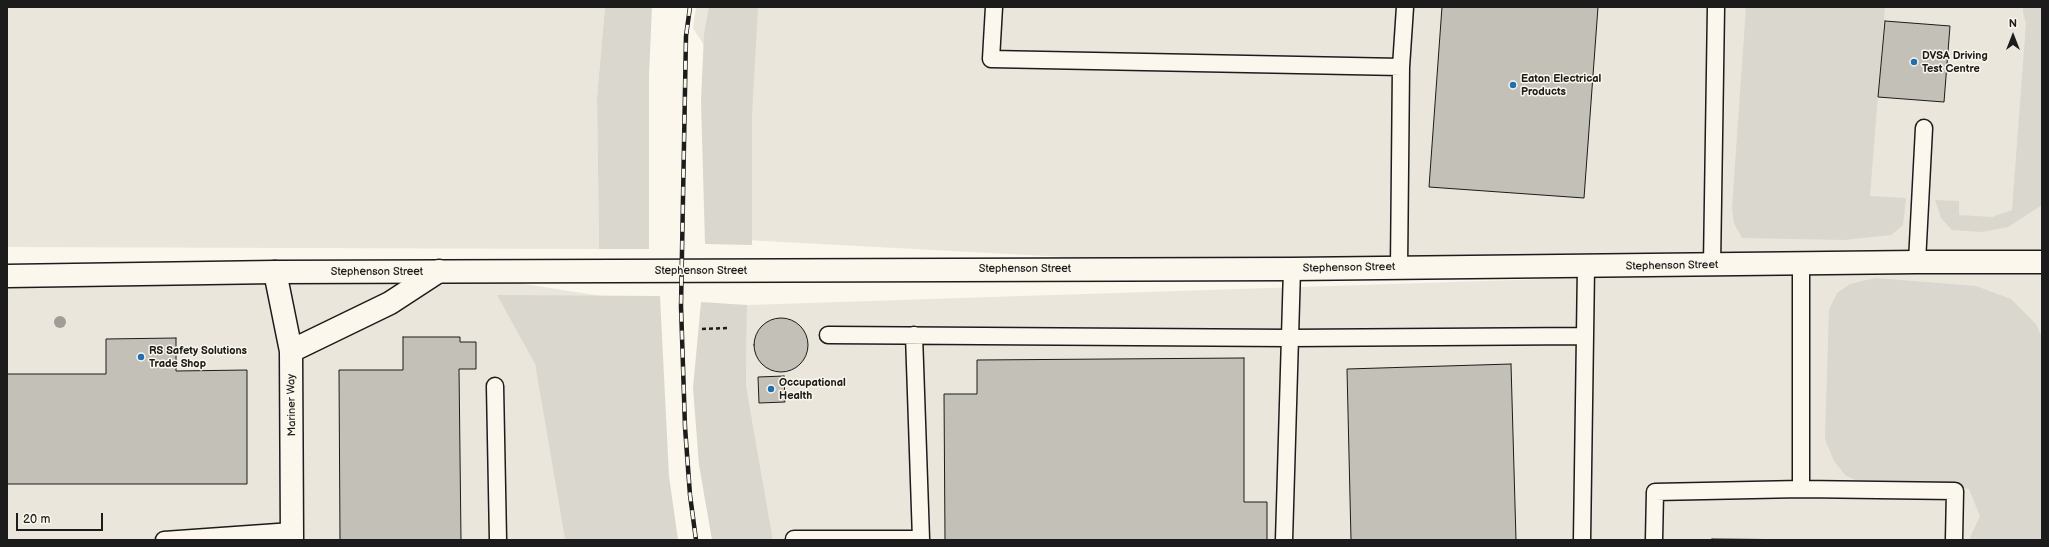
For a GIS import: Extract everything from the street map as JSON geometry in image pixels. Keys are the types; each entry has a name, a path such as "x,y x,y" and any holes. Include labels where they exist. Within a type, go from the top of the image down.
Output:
{"street":[{"name":"Stephenson Street","path":"7,276 275,272 1292,269 2042,262"},
{"name":"Mariner Way","path":"275,272 291,351 292,536"},
{"path":"291,351 390,303 439,272"}],"lane":[{"path":"994,7 990,59 1401,67"},
{"path":"1399,268 1401,67 1404,7"},
{"path":"1712,265 1716,7"},
{"path":"1918,262 1924,128"},
{"path":"1801,264 1801,489"},
{"path":"1582,540 1586,267"},
{"path":"1284,540 1292,269"},
{"path":"828,334 1290,338 1585,336"},
{"path":"794,539 922,539 914,334"},
{"path":"495,386 498,540"},
{"path":"1654,540 1655,492 1801,489 1955,491 1954,540"},
{"path":"164,540 292,536"}],"path":[{"path":"702,329 730,328"}],"shaded area":[{"path":"7,7 605,7 597,97 599,249 7,247"},
{"path":"605,7 652,7 649,76 649,249 599,249 597,97"},
{"path":"696,7 2042,7 2042,412 2033,540 773,540 746,385 747,305 2036,263 1292,269 745,240 744,108 693,28"},
{"path":"709,7 758,7 752,115 752,245 705,244 701,101 704,34"},
{"path":"1746,7 1885,7 1870,196 1906,198 1903,225 1891,235 1844,240 1742,238 1734,223 1732,208"},
{"path":"2023,7 2042,7 2042,205 2008,227 1982,232 1952,230 1941,218 1935,200 1959,201 1959,215 1992,217 2012,210 2026,23"},
{"path":"439,271 628,300 498,296 535,364 565,540 7,540 7,276"},
{"path":"1875,278 1976,286 2011,299 2036,324 2042,338 2042,540 1969,540 1980,516 1969,489 1858,481 1846,476 1834,461 1825,439 1829,310 1837,293 1850,284"},
{"path":"497,295 660,296 669,476 678,540 565,540 535,364"},
{"path":"701,302 747,305 746,385 773,540 712,540 699,465 693,388"}],"building":[{"path":"1442,7 1598,7 1584,198 1429,187"},
{"path":"1885,21 1950,26 1944,102 1878,97"},
{"path":"781,318 791,320 800,326 806,335 808,345 806,355 800,364 791,370 781,372 771,370 762,364 756,355 754,345 756,335 762,326 771,320"},
{"path":"403,337 460,337 460,342 476,342 476,369 459,369 461,540 340,540 339,370 403,370"},
{"path":"176,338 176,371 247,370 247,484 7,484 7,374 106,374 106,339"},
{"path":"1244,358 1244,502 1267,502 1267,540 945,540 944,394 977,394 977,360"},
{"path":"1511,364 1516,540 1351,540 1347,369"},
{"name":"Occupational Health","path":"784,376 785,402 759,403 758,377"},
{"path":"1712,539 1818,540 1712,540"}],"railway":[{"path":"690,7 686,36 681,306 685,427 690,495 696,540"}],"place":[{"name":"DVSA Driving Test Centre","path":"1914,62"},
{"name":"Eaton Electrical Products","path":"1513,85"},
{"name":"RS Safety Solutions Trade Shop","path":"141,357"},
{"name":"Occupational Health","path":"771,389"}]}
